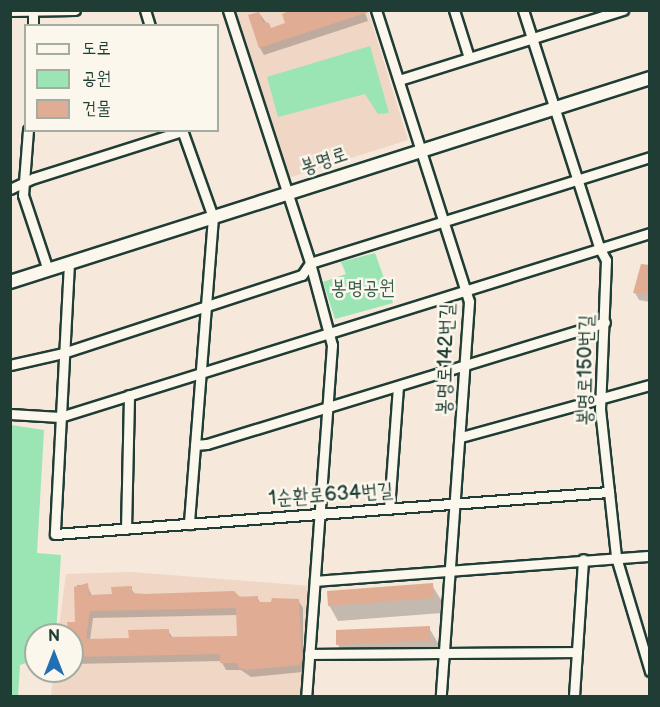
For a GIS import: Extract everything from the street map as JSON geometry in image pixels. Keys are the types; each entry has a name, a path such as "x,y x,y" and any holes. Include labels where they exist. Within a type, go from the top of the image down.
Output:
{"street":[{"path":"10,11 75,10"},
{"path":"228,10 310,263 332,345 306,696"},
{"name":"봉명로142번길","path":"376,10 469,302 457,504 441,696"},
{"path":"454,10 469,58"},
{"name":"봉명로150번길","path":"523,10 599,247 606,260 600,397 609,492 616,557 650,671"},
{"path":"399,80 532,39 594,15 623,10"},
{"path":"33,12 33,24"},
{"name":"봉명로","path":"10,282 650,78"},
{"path":"28,132 23,195 48,270"},
{"path":"10,189 25,182 179,132"},
{"path":"182,132 213,217 208,305 189,524"},
{"path":"10,365 63,353 302,275 310,263 650,156"},
{"path":"10,414 60,417 328,331 650,233"},
{"path":"60,417 69,263"},
{"path":"195,445 398,387 605,321"},
{"path":"461,437 650,385"},
{"path":"389,509 398,387"},
{"path":"126,529 129,395"},
{"name":"1순환로634번길","path":"60,417 55,534 609,492"},
{"path":"315,581 583,559 650,556"},
{"path":"574,696 583,559"},
{"path":"309,654 577,652"}],"shaded area":[{"path":"236,11 368,11 408,140 288,178"},
{"path":"131,572 311,586 302,696 51,696 53,683 84,683 84,623 60,623 66,574"}],"green space":[{"path":"370,46 389,113 378,114 365,94 278,117 267,77"},
{"name":"봉명공원","path":"375,253 393,303 335,319 323,282 346,274 341,262"},
{"path":"11,425 44,430 37,553 61,555 57,623 24,623 24,664 20,665 18,696 10,696"}],"building":[{"path":"292,10 369,10 369,12 259,48 248,15 259,12 263,22 269,23 271,28 285,23 282,14"},
{"path":"641,264 650,265 650,295 633,293"},
{"path":"88,583 89,595 112,594 111,587 132,586 132,593 234,591 240,597 258,596 258,602 271,602 272,598 299,599 302,660 300,665 246,670 238,667 238,663 220,663 220,654 84,657 84,623 67,622 75,622 74,587","holes":["236,608 237,636 169,637 169,629 128,630 129,638 86,639 90,611"]},
{"path":"433,583 434,598 328,606 327,591"},
{"path":"430,626 430,641 336,645 336,630"}]}
